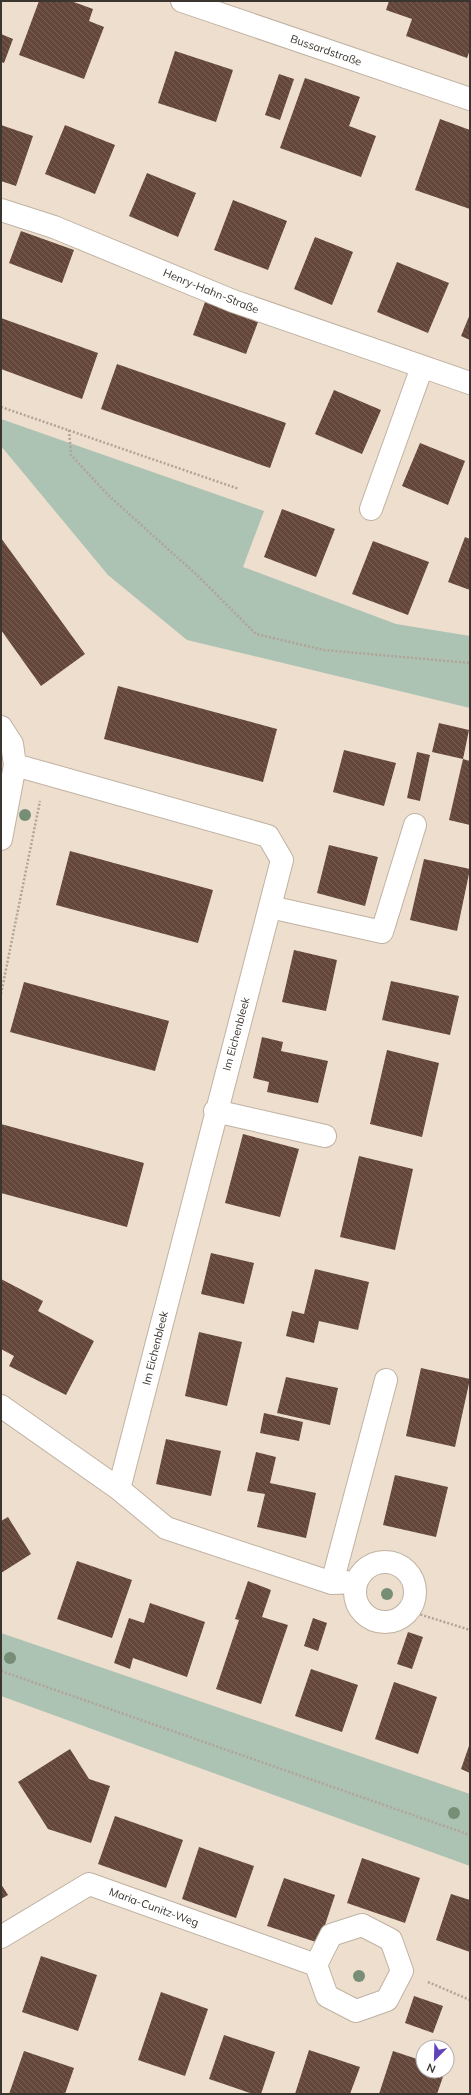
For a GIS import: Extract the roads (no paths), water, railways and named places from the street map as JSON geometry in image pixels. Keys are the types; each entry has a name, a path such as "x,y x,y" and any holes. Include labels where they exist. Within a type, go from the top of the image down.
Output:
{"street":[{"name":"Bussardstraße","path":"182,1 470,99"},
{"name":"Henry-Hahn-Straße","path":"1,210 54,227 234,301 470,383"},
{"path":"371,509 422,367"},
{"path":"1,727 12,744 15,765 1,839"},
{"name":"Im Eichenbleek","path":"15,765 268,836 282,860 215,1111 119,1489"},
{"path":"270,907 382,932 415,825"},
{"path":"215,1111 325,1136"},
{"path":"332,1583 386,1380"},
{"path":"1,1406 119,1489 166,1528 332,1583 355,1582"},
{"path":"376,1562 390,1562 404,1567 410,1575 416,1593 414,1602 409,1611 401,1618 391,1622 380,1622 370,1619 362,1612 356,1603 354,1593 355,1582 360,1574 376,1562"},
{"name":"Maria-Cunitz-Weg","path":"1,1937 89,1884 316,1965"},
{"path":"362,1925 392,1940 402,1971 387,2000 356,2011 327,1996 316,1965 331,1935 362,1925"}]}
